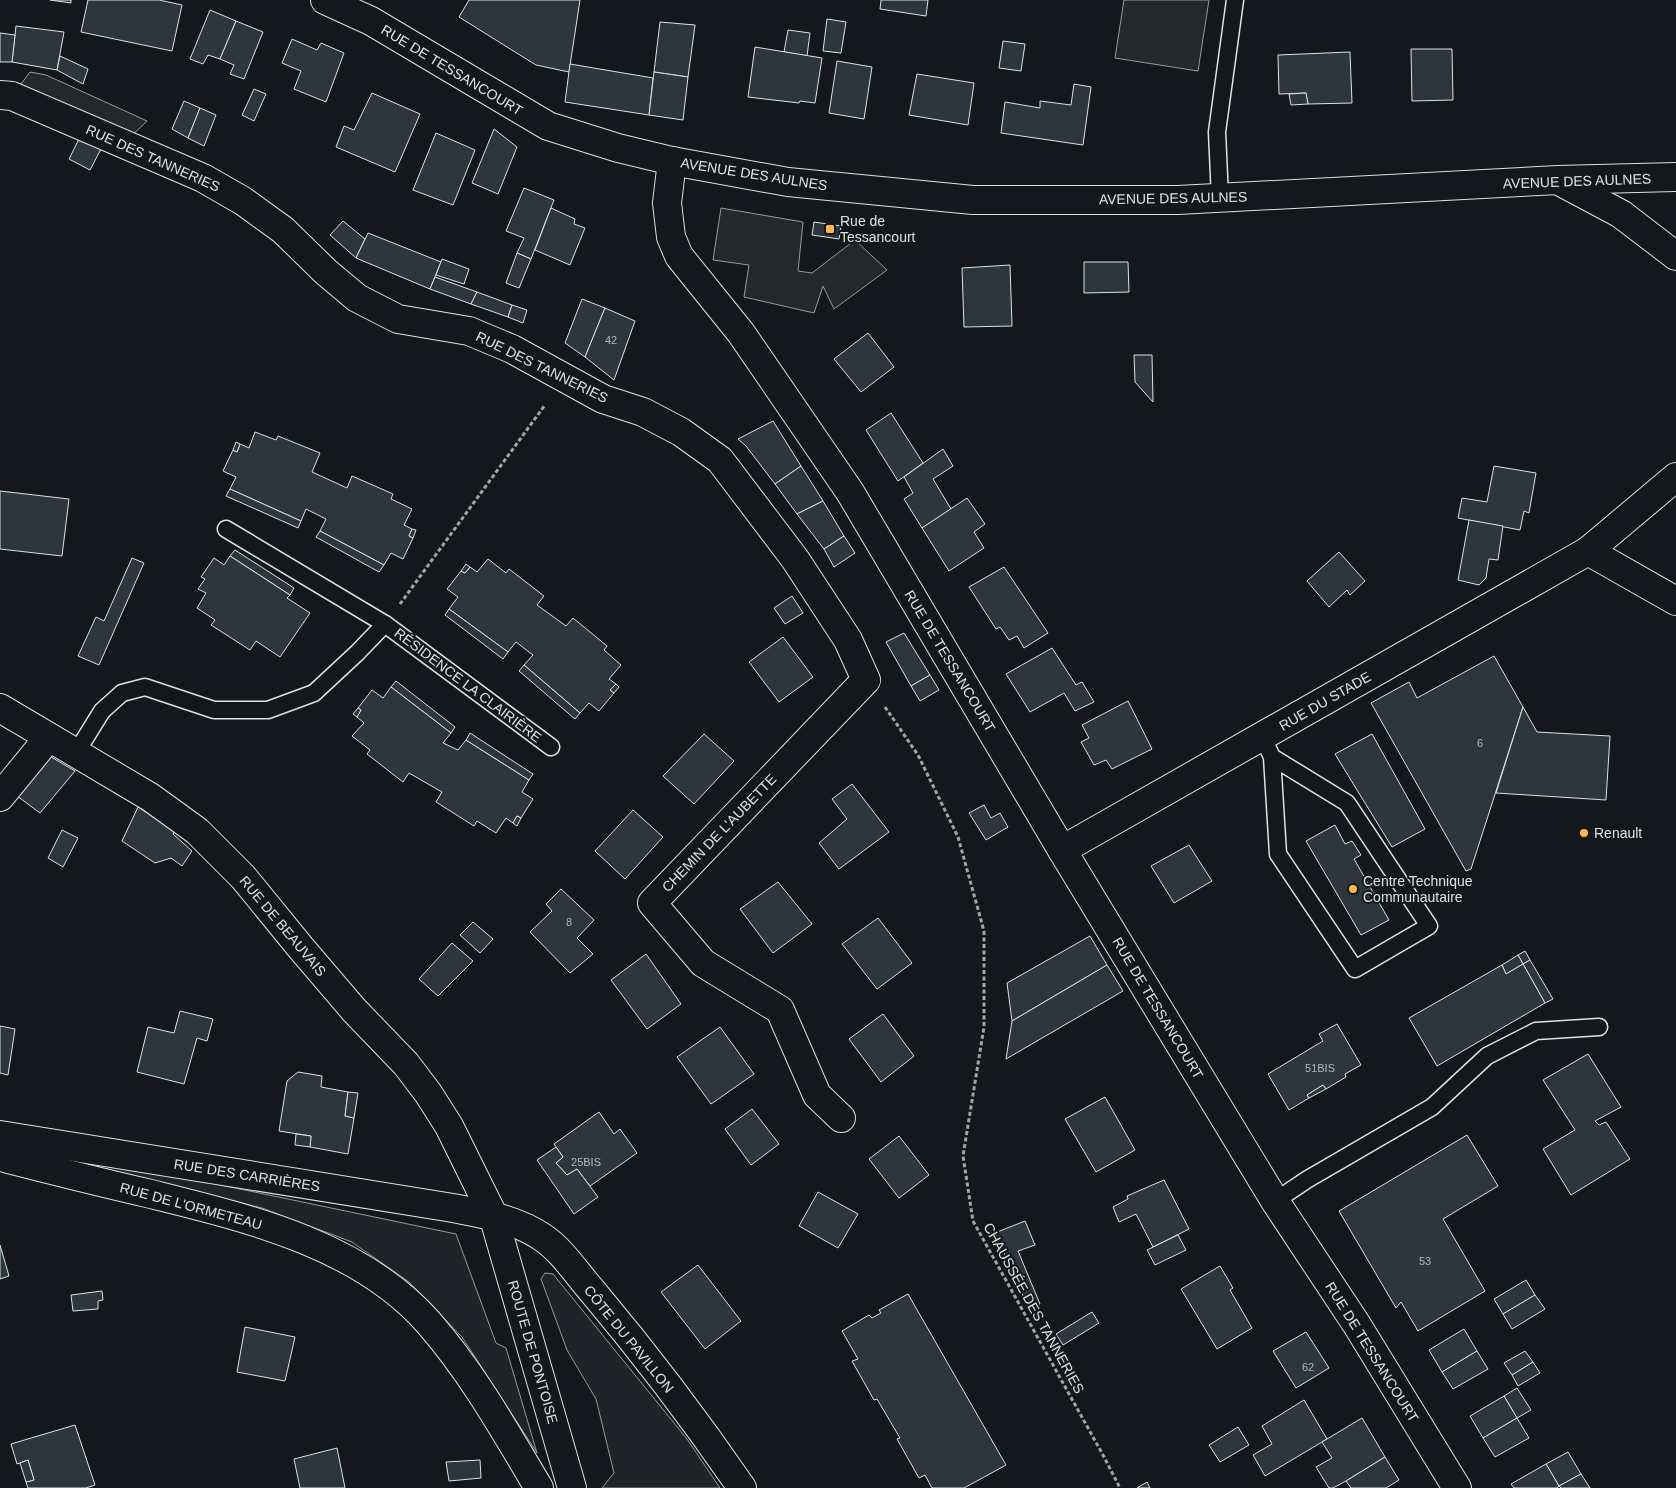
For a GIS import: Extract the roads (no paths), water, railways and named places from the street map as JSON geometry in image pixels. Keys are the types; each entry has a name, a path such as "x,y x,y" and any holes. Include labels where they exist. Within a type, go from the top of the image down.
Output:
{"street":[{"name":"RUE DE TESSANCOURT","path":"325,0 371,21 548,126 618,148 672,161 667,203 670,237 679,256 741,333 850,492 1062,850 1275,1201 1356,1325 1458,1488"},
{"name":"RUE DES TANNERIES","path":"0,95 12,96 203,178 243,201 283,230 326,272 357,298 398,319 469,331 512,350 603,399 643,412 682,432 720,460 795,559 848,640 866,680"},
{"name":"AVENUE DES AULNES","path":"672,161 788,182 972,200 1178,200 1558,180 1676,177"},
{"path":"1558,180 1621,214 1676,256"},
{"name":"RUE DU STADE","path":"1062,850 1267,746 1588,552 1676,477"},
{"path":"1588,552 1676,601"},
{"name":"CHEMIN DE L'AUBETTE","path":"841,1118 817,1095 780,1010 703,962 652,903 866,680"},
{"name":"RUE DE BEAUVAIS","path":"0,708 150,797 197,831 244,877 348,1003 406,1064 428,1093 449,1126 493,1216"},
{"path":"0,797 49,737"},
{"name":"RUE DES CARRIÈRES","path":"0,1135 493,1216"},
{"name":"RUE DE L'ORMETEAU","path":"0,1156 234,1214 298,1237 351,1262 389,1286 427,1320 458,1358 539,1488"},
{"name":"ROUTE DE PONTOISE","path":"493,1216 572,1488"},
{"name":"CÔTE DU PAVILLON","path":"493,1216 529,1230 544,1238 557,1250 616,1319 709,1440 742,1488"}],"lane":[{"path":"1220,198 1217,132 1235,0"},
{"name":"RÉSIDENCE LA CLAIRIÈRE","path":"226,529 385,624 551,747"},
{"name":"RÉSIDENCE LA CLAIRIÈRE","path":"76,753 102,711 122,693 145,687 214,710 268,710 314,693 385,624"},
{"path":"1267,746 1347,803 1430,926 1355,969 1278,854 1267,746"},
{"path":"1275,1201 1308,1179 1432,1106 1487,1056 1536,1031 1599,1027"}],"place":[{"name":"Rue de Tessancourt","path":"830,229"},
{"name":"Renault","path":"1584,833"},
{"name":"Centre Technique Communautaire","path":"1353,889"}]}
